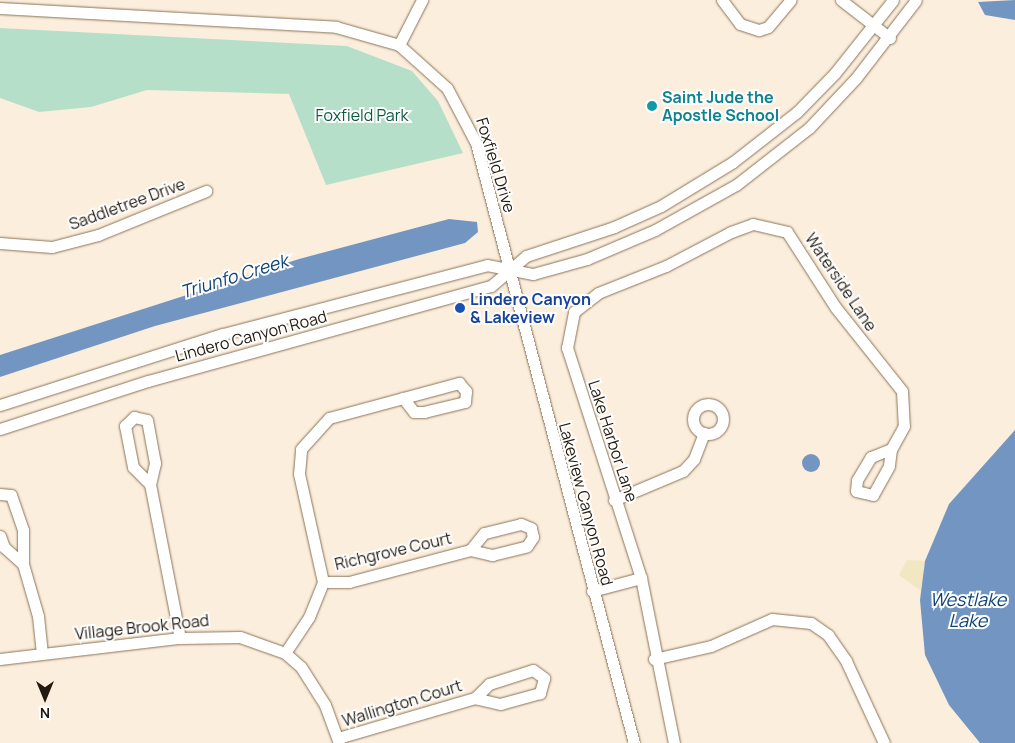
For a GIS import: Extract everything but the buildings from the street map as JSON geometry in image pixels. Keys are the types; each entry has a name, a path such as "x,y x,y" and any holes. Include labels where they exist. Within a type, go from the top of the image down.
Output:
{"street":[{"path":"399,45 422,0"},
{"path":"722,0 740,24 759,30 768,27 791,0"},
{"path":"841,0 890,38"},
{"name":"Lindero Canyon Road","path":"0,429 148,381 491,286 526,256 614,228 660,206 733,162 797,112 875,26 892,0"},
{"name":"Lindero Canyon Road","path":"0,405 223,334 488,265 509,272 533,274 587,259 655,230 729,190 809,128 890,38 916,0"},
{"name":"Foxfield Drive","path":"0,8 336,27 399,45 428,66 468,123 509,272"},
{"name":"Saddletree Drive","path":"0,244 52,247 98,235 206,191"},
{"name":"Waterside Lane","path":"574,312 598,293 666,266 731,232 753,224 786,232 836,308 902,391 904,426 891,449"},
{"name":"Lakeview Canyon Road","path":"509,272 592,591 634,743"},
{"name":"Lake Harbor Lane","path":"574,312 567,348 614,500 641,578 654,658 674,743"},
{"path":"339,741 316,687 285,654 309,618 323,582 299,474 301,449 329,418 403,398 459,383 466,392 465,402 424,412 414,412 403,398"},
{"path":"150,484 133,467 125,426 134,417 147,420 155,463 150,484 180,638"},
{"path":"614,500 683,471 694,459 704,433"},
{"path":"0,494 11,495 23,530 23,564 38,616 42,654"},
{"name":"Richgrove Court","path":"323,582 349,582 470,550 492,555 527,546 533,537 531,528 521,524 484,533 470,550"},
{"path":"0,536 4,547 23,564"},
{"path":"592,591 641,578"},
{"path":"654,658 711,646 772,619 811,624 828,635 846,661 884,743"},
{"name":"Village Brook Road","path":"0,658 180,638 240,637 285,654"},
{"name":"Wallington Court","path":"339,741 475,698 489,684 533,670 544,678 540,693 500,704 475,698"}],"green space":[{"name":"Foxfield Park","path":"0,28 347,46 412,71 438,101 463,153 326,185 289,94 147,90 91,107 39,112 0,98"}],"sand":[{"path":"907,560 925,561 921,591 899,575"}],"water":[{"path":"1015,0 1015,20 985,15 978,2"},
{"path":"449,219 477,222 478,232 465,243 155,326 0,377 0,355 299,259"},
{"name":"Westlake Lake","path":"1015,430 1015,743 980,743 949,705 925,655 920,600 925,561 949,504"},
{"path":"811,454 817,457 820,463 817,469 811,472 805,469 802,463 805,457"}],"place":[{"name":"Saint Jude the Apostle School","path":"652,106"},
{"name":"Lindero Canyon & Lakeview","path":"460,308"}],"water label":[{"name":"Triunfo Creek","path":"234,276"}]}
